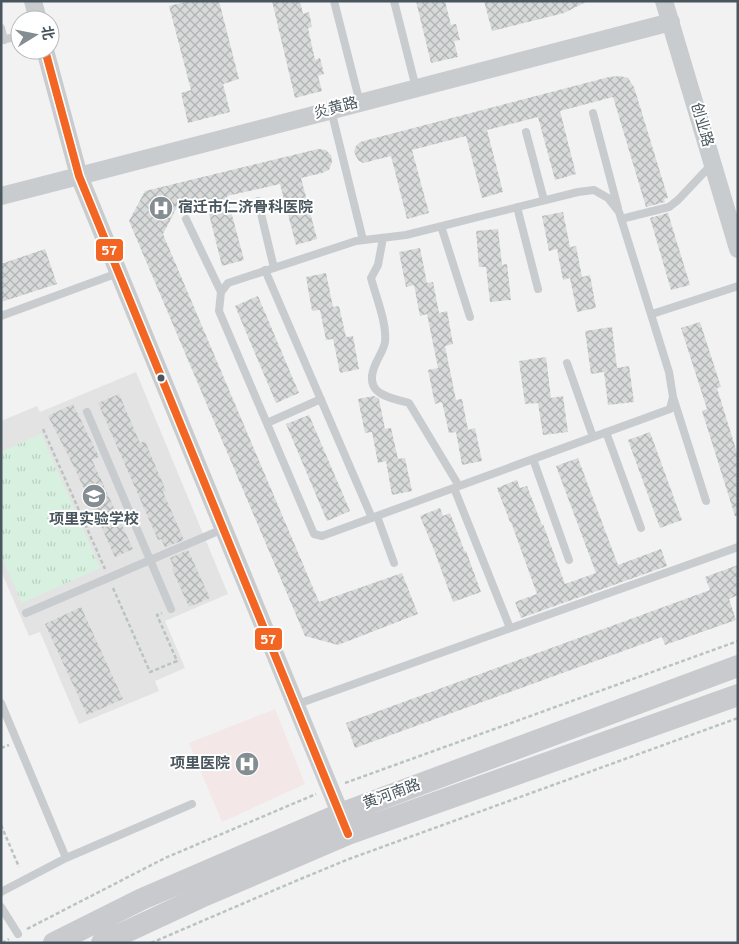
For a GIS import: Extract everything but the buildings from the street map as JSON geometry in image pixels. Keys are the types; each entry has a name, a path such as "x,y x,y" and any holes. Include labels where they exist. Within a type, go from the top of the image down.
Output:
{"main road":[{"name":"黄河南路","path":"54,943 142,899 344,824 738,666"},
{"name":"黄河南路","path":"102,943 201,897 344,824 738,694"}],"street":[{"name":"创业路","path":"664,1 738,249"},
{"name":"炎黄路","path":"1,196 671,22"},
{"path":"49,60 79,176 344,824"}],"lane":[{"path":"334,1 360,103"},
{"path":"394,1 416,88"},
{"path":"1,28 3,40"},
{"path":"331,110 363,240"},
{"path":"593,113 620,215 669,372 673,397 706,501"},
{"path":"526,132 544,200"},
{"path":"620,215 669,207 713,164"},
{"path":"620,215 608,198 594,190 544,200 406,235 356,241 228,282 221,292 219,311 314,534 322,536 670,409 673,397"},
{"path":"258,201 274,268"},
{"path":"517,207 538,289"},
{"path":"186,219 221,292"},
{"path":"441,226 470,317"},
{"path":"383,238 378,266 371,278 385,327 385,344 372,372 374,386 379,393 388,398 409,403 456,487 510,628"},
{"path":"266,270 394,563"},
{"path":"1,316 118,273"},
{"path":"652,314 738,286"},
{"path":"567,363 594,437"},
{"path":"267,423 321,399"},
{"path":"87,412 172,609"},
{"path":"606,432 641,528"},
{"path":"533,459 569,560"},
{"path":"26,613 223,529"},
{"path":"295,705 738,546"},
{"path":"1,704 66,858"},
{"path":"1,892 66,858 192,804"},
{"path":"1,907 18,934"}],"path":[{"path":"2,943 165,858 330,788 738,641"},
{"path":"151,943 349,859 738,718"},
{"path":"1,825 19,867"}],"shaded area":[{"name":"项里实验学校","path":"136,372 228,594 165,621 185,668 155,681 159,691 79,724 40,632 29,636 1,571 1,421 37,406 40,412"},
{"name":"项里医院","path":"275,709 305,784 222,822 189,743"}],"green space":[{"path":"41,434 100,568 22,603 1,555 1,452"}],"transit line":[{"name":"57","path":"48,60 79,176 348,834"}],"place":[{"name":"宿迁市仁济骨科医院","path":"161,208"},
{"name":"项里实验学校","path":"94,496"},
{"name":"项里医院","path":"247,764"}]}
